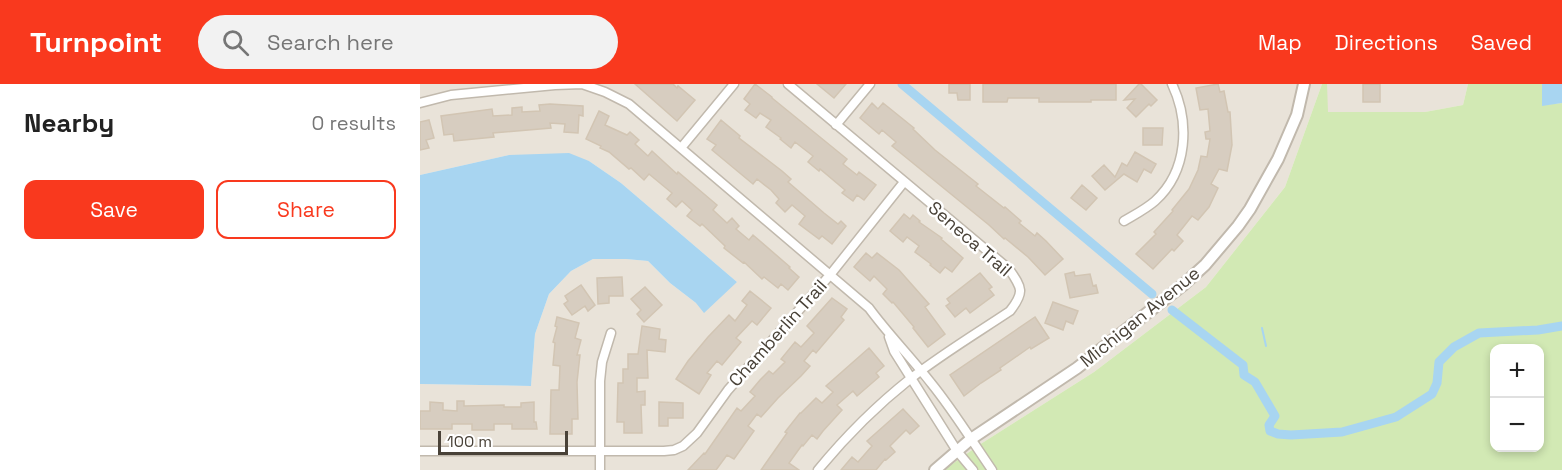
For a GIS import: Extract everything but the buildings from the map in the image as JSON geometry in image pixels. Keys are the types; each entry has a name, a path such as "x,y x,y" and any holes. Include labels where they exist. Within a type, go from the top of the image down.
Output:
{"street":[{"name":"Chamberlin Trail","path":"420,103 452,95 555,85 582,84 605,92 629,104 830,275 728,390 698,433 683,446 674,450 420,451"},
{"path":"681,148 734,84"},
{"name":"Seneca Trail","path":"788,84 1009,269 1021,291 1019,299 1010,310 921,371 866,416 818,470"},
{"path":"836,125 870,84"},
{"path":"1124,221 1155,201 1169,184 1177,168 1184,148 1184,130 1177,94 1172,84"},
{"name":"Michigan Avenue","path":"935,470 971,439 1077,368 1205,265 1238,226 1272,169 1297,115 1304,84"},
{"path":"904,182 830,275 869,309 933,384 992,470"},
{"path":"600,470 600,381 602,362 611,333"},
{"path":"888,334 894,351 957,451 973,470"}],"shaded area":[{"path":"420,84 1300,84 1293,113 1274,157 1247,206 1202,262 1075,364 968,435 928,470 420,470 420,384 531,386 535,334 549,294 571,271 593,259 648,261 670,283 696,303 737,282 621,183 589,161 509,155 420,175"},
{"path":"1309,84 1322,84 1285,187 1206,287 1094,372 942,470 974,443 1079,372 1186,290 1208,269 1242,230"},
{"path":"1327,84 1468,84 1463,105 1425,112 1327,112"}],"green space":[{"path":"1322,84 1327,84 1328,112 1425,112 1463,105 1468,84 1542,84 1542,105 1562,103 1562,470 944,470 1094,372 1206,287 1285,187"}],"water":[{"path":"1542,84 1562,84 1562,103 1542,106"},
{"path":"569,153 589,161 621,183 737,282 704,313 696,303 670,283 648,261 593,259 571,271 549,294 535,334 531,386 420,384 420,175 509,155"}],"waterway":[{"path":"902,84 1152,294"},
{"path":"1172,310 1243,365 1244,375 1255,382 1275,416 1269,425 1270,431 1291,435 1342,432 1396,417 1432,394 1437,383 1439,362 1454,347 1479,333 1538,330 1562,326"},
{"path":"1262,328 1266,346"}]}
